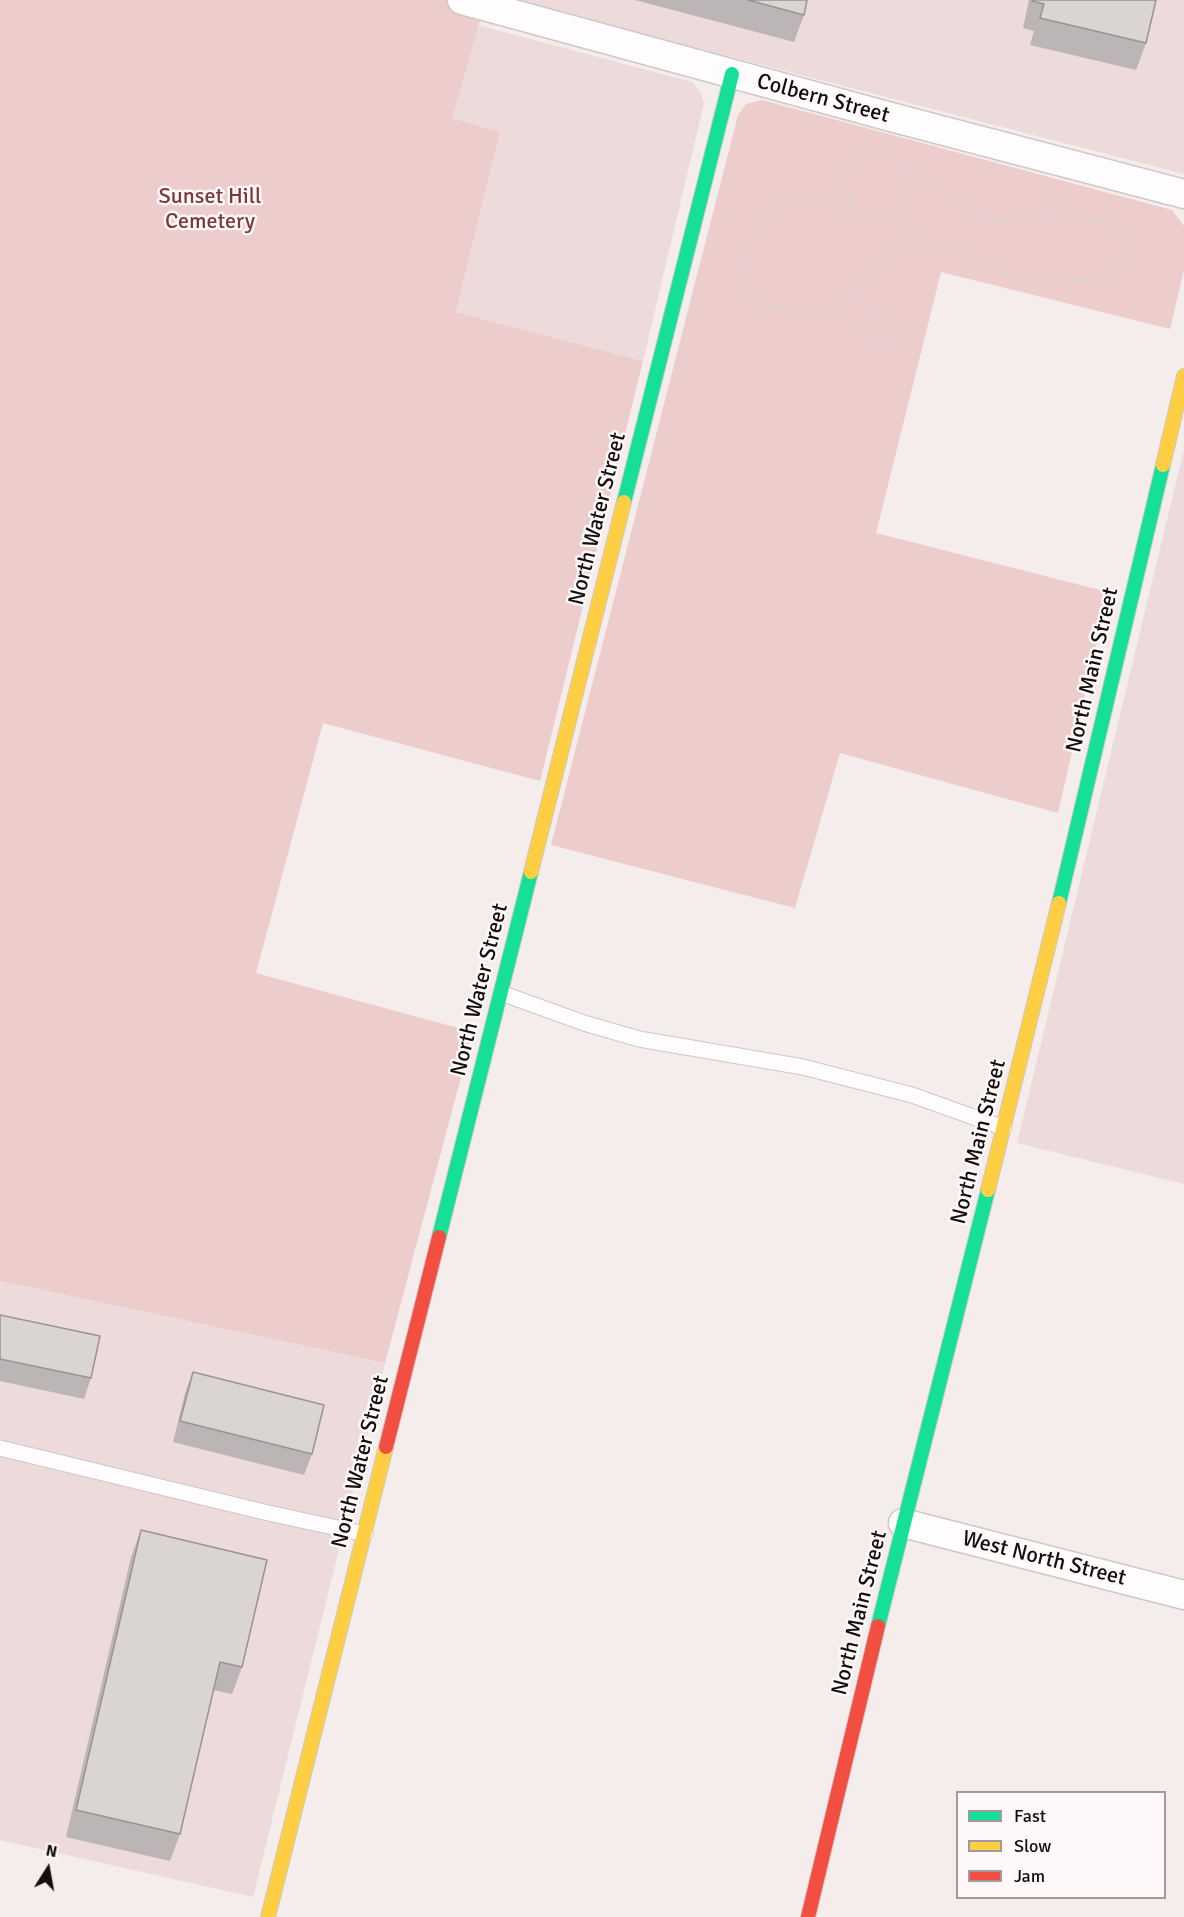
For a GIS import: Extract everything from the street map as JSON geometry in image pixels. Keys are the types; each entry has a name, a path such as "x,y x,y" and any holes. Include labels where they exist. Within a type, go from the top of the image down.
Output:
{"street":[{"name":"Colbern Street","path":"462,0 1184,194"},
{"name":"North Water Street","path":"268,1917 732,74"},
{"name":"North Main Street","path":"808,1917 903,1523 1031,1023 1184,376"},
{"name":"West North Street","path":"903,1523 1184,1595"}],"lane":[{"path":"501,993 584,1023 639,1039 803,1067 912,1095 1004,1128"},
{"path":"0,1448 365,1534"}],"path":[{"path":"852,210 847,185 847,168 853,156 868,151 885,154 904,166 991,221 1048,219 1079,220 1088,223 1108,221 1124,234 1127,254 1123,266 1115,275 1097,284 1013,274 988,268 957,251 908,234 901,220 905,186 904,166"},
{"path":"1048,219 1077,166"},
{"path":"901,220 810,200 769,212 756,229 745,253 741,271 742,287 748,298 762,307 794,306 811,316 823,317 833,313 854,293 908,234"},
{"path":"854,293 881,333"},
{"path":"877,312 888,315 899,327 897,338 883,348 874,348 861,331 863,320 868,314 877,312"}],"shaded area":[{"path":"511,0 1184,0 1184,174"},
{"path":"478,25 692,82 701,93 704,103 643,361 456,312 500,132 451,118"},
{"path":"1184,449 1184,1184 1017,1143"},
{"path":"0,1281 385,1363 253,1897 0,1840"}],"green space":[{"name":"Sunset Hill Cemetery","path":"0,0 486,0 452,118 500,132 456,312 643,361 540,781 323,723 256,973 473,1032 385,1363 0,1281"},
{"path":"762,100 1172,210 1184,226 1184,270 1170,329 941,272 876,533 1108,592 1058,813 840,753 795,908 551,845 738,115 746,104"}],"building":[{"path":"748,0 807,0 804,15"},
{"path":"1033,0 1156,0 1146,43 1040,18 1044,4"},
{"path":"0,1315 100,1336 91,1378 0,1359"},
{"path":"193,1372 324,1405 312,1454 180,1421"},
{"path":"141,1530 267,1560 242,1667 220,1662 180,1834 76,1810"}],"traffic: fast":[{"path":"624,502 732,74"},
{"path":"1059,903 1163,465"},
{"path":"439,1237 531,872"},
{"path":"878,1626 988,1190"}],"traffic: slow":[{"path":"1163,465 1184,376"},
{"path":"531,872 624,502"},
{"path":"988,1190 1059,903"},
{"path":"268,1917 386,1447"}],"traffic: jam":[{"path":"386,1447 439,1237"},
{"path":"808,1917 878,1626"}]}
